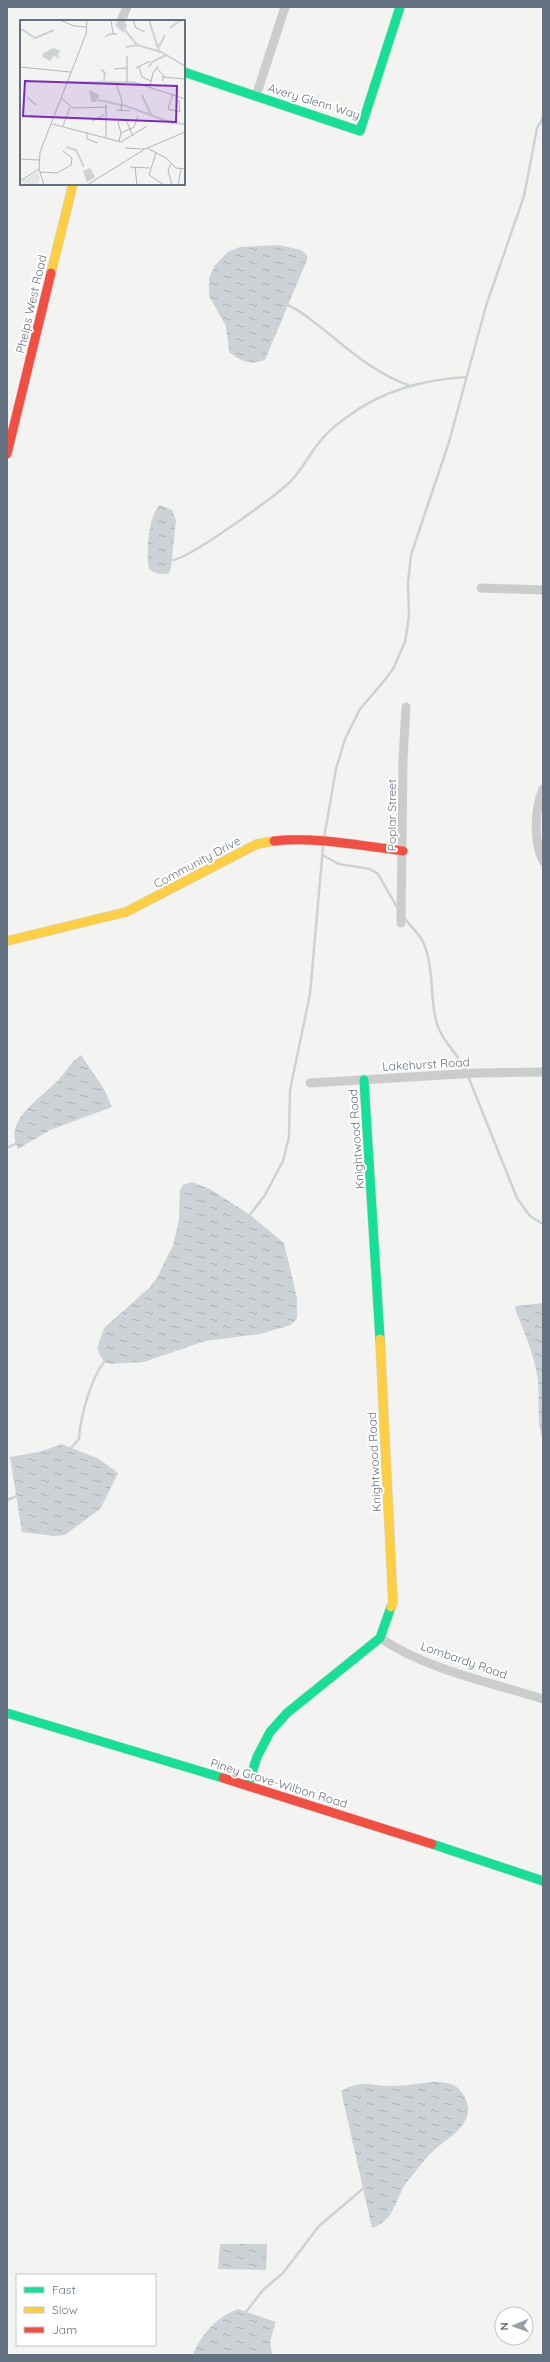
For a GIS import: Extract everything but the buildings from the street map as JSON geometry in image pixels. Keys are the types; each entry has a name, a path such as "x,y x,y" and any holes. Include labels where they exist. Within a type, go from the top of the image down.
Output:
{"street":[{"path":"121,20 127,7"},
{"path":"256,96 285,7"},
{"name":"Avery Glenn Way","path":"185,72 360,131 400,7"},
{"name":"Phelps West Road","path":"7,454 12,415 73,185"},
{"path":"481,588 543,590"},
{"name":"Poplar Street","path":"401,923 403,759 406,707"},
{"path":"543,789 538,808 537,832 538,846 543,861"},
{"name":"Community Drive","path":"7,941 126,912 257,844 283,840 338,843 403,851"},
{"name":"Lakehurst Road","path":"310,1083 477,1073 543,1072"},
{"name":"Knightwood Road","path":"364,1080 378,1295 393,1576 393,1603 380,1638"},
{"path":"248,1785 257,1757 274,1727 287,1713 380,1638"},
{"name":"Lombardy Road","path":"380,1638 397,1649 433,1664 543,1699"},
{"name":"Piney Grove-Wilbon Road","path":"7,1712 248,1785 543,1881"}],"water":[{"path":"279,245 301,250 307,255 307,260 265,360 260,362 246,362 229,352 226,326 209,296 209,278 215,265 228,252 240,247"},
{"path":"160,505 172,510 176,520 171,567 169,573 163,574 156,573 149,569 148,562 150,526 156,510"},
{"path":"81,1055 104,1089 112,1107 50,1130 18,1149 15,1138 16,1128 20,1118 27,1109 60,1078 72,1063"},
{"path":"192,1182 210,1189 250,1215 284,1243 297,1298 297,1318 291,1325 260,1334 205,1341 144,1362 110,1364 104,1362 97,1349 104,1328 150,1287 158,1276 173,1245 179,1220 180,1190 183,1185"},
{"path":"543,1303 543,1439 540,1425 538,1380 529,1344 515,1309 516,1306"},
{"path":"62,1444 99,1459 118,1473 101,1508 65,1535 54,1536 22,1532 10,1457 39,1452"},
{"path":"443,2082 458,2088 464,2096 468,2106 468,2115 458,2130 429,2155 407,2182 389,2217 379,2225 372,2228 341,2091 348,2087 361,2084 398,2086"},
{"path":"220,2244 267,2244 266,2270 218,2269"},
{"path":"238,2309 276,2322 270,2341 272,2355 193,2355 200,2340 211,2327 224,2316"}],"waterway":[{"path":"324,838 336,769 345,739 360,709 393,669 405,642 409,616 408,582 411,555 449,442 486,306 524,196 537,128 543,118"},
{"path":"284,304 294,308 304,315 374,368 408,385"},
{"path":"171,560 193,551 210,540 249,514 289,483 331,429 360,408 389,393 404,388 435,380 467,377"},
{"path":"249,1216 265,1195 283,1161 289,1137 290,1090 310,994 323,847"},
{"path":"322,855 339,864 370,869 378,874 398,909"},
{"path":"404,918 416,931 426,950 429,960 433,1003 439,1030 466,1071"},
{"path":"468,1076 517,1198 530,1216 543,1224"},
{"path":"7,1148 17,1143"},
{"path":"69,1450 79,1439 84,1409 91,1386 106,1360"},
{"path":"7,1500 17,1496"},
{"path":"246,2315 246,2312 263,2290 283,2273 319,2226 365,2187"}],"traffic: fast":[{"path":"185,72 360,131 400,7"},
{"path":"364,1080 380,1339"},
{"path":"248,1785 257,1757 270,1732 287,1713 380,1638 391,1607"},
{"path":"7,1713 223,1778"},
{"path":"432,1844 543,1881"}],"traffic: slow":[{"path":"51,273 73,185"},
{"path":"7,941 126,912 257,844 274,841"},
{"path":"380,1339 393,1603 391,1607"}],"traffic: jam":[{"path":"7,454 51,273"},
{"path":"274,841 321,841 403,851"},
{"path":"223,1778 432,1844"}]}
